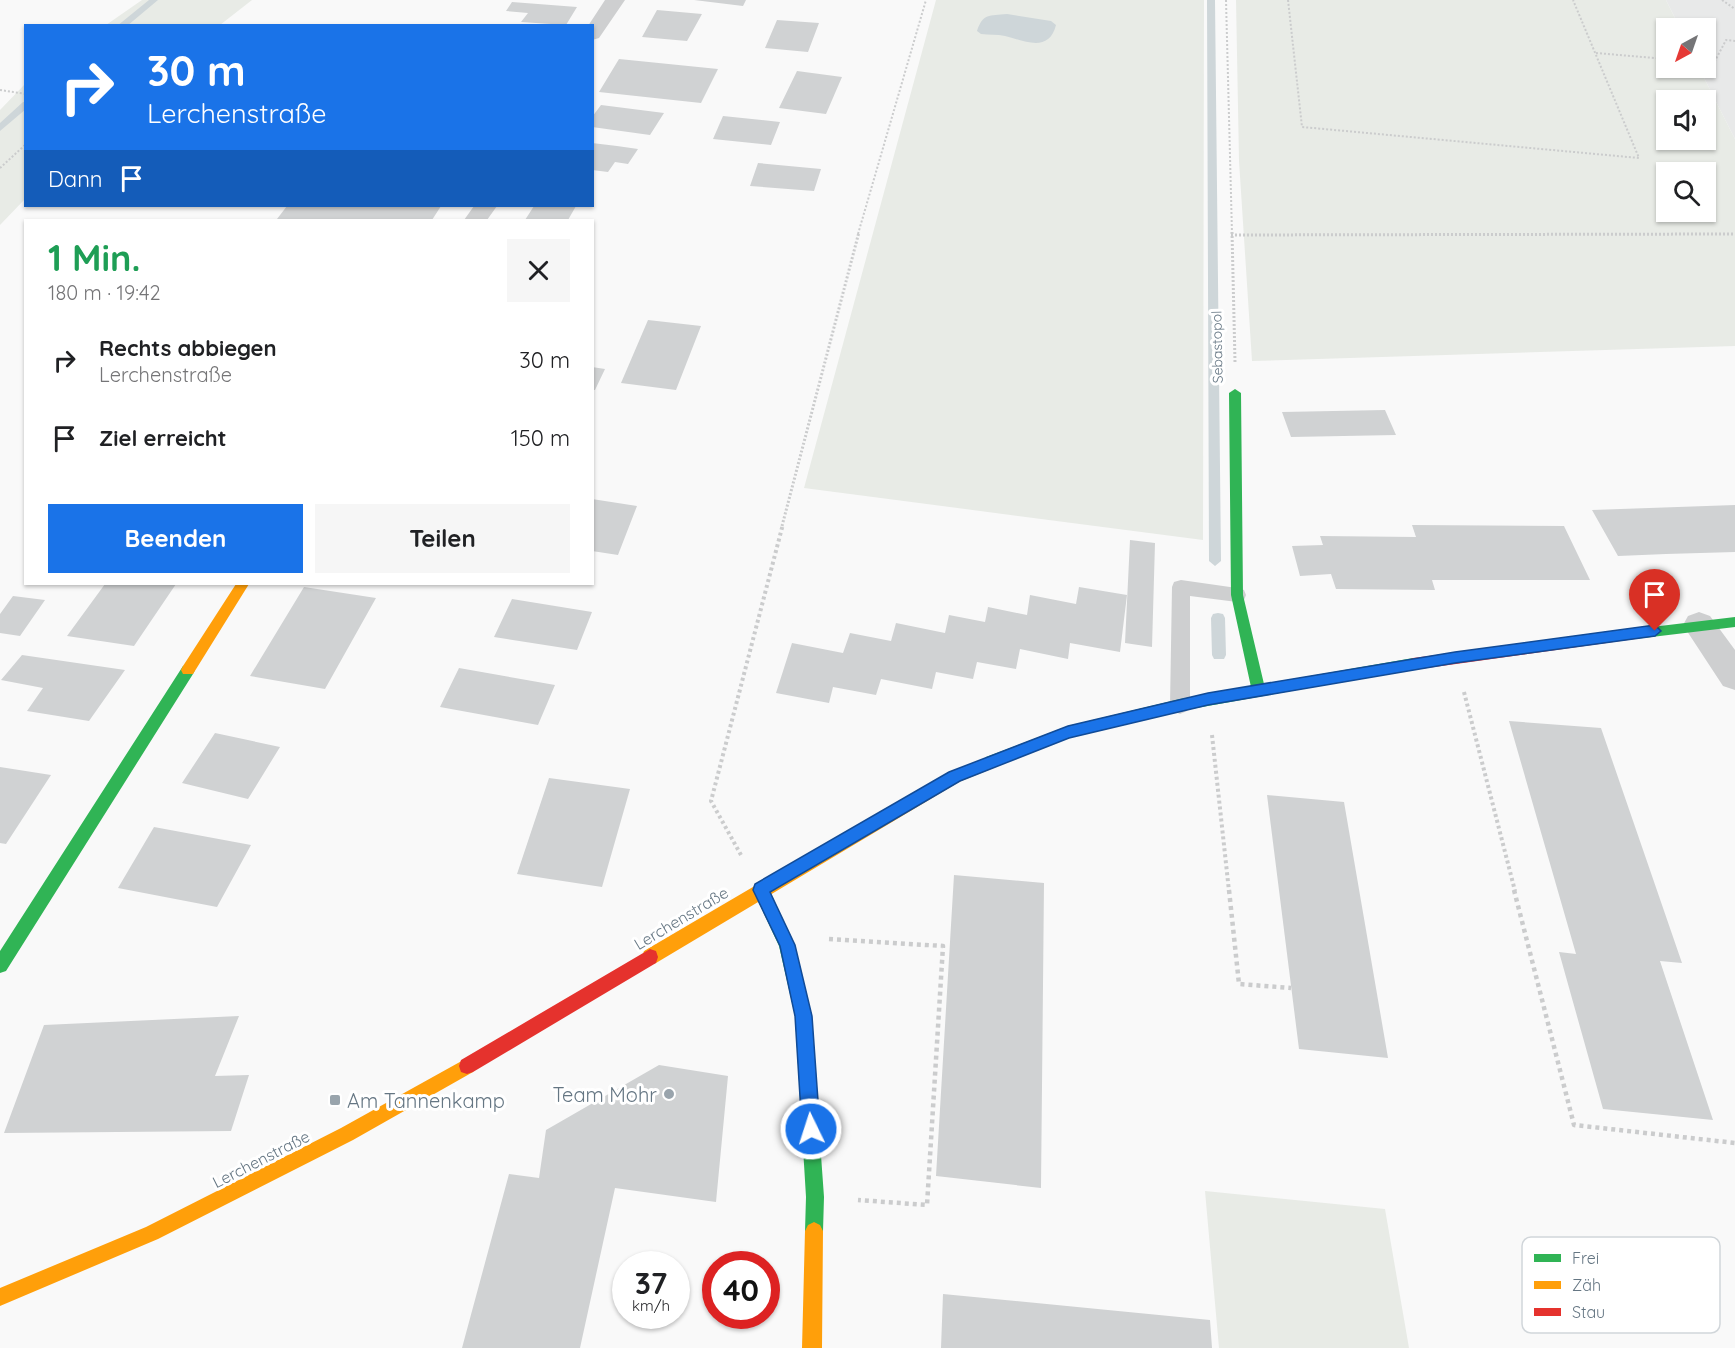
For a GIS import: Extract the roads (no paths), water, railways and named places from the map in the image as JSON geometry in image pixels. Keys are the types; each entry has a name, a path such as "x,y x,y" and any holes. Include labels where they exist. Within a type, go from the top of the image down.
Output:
{"street":[{"path":"594,31 615,0"},
{"name":"Sebastopol","path":"1235,393 1237,595 1259,691"},
{"path":"0,965 242,585"},
{"name":"Lerchenstraße","path":"0,1297 152,1233 347,1134 528,1031 760,890 954,777 1068,732 1208,699 1455,657 1735,622"},
{"path":"1699,625 1735,676"},
{"path":"760,890 788,945 803,1016 815,1197 812,1348"}],"lane":[{"path":"1180,705 1181,587 1237,595"}],"waterway":[{"path":"124,24 154,0"},
{"path":"1211,0 1215,561"},
{"path":"0,128 24,106"},
{"path":"1218,618 1219,655"}],"place":[{"name":"Team Mohr","path":"669,1094"},
{"name":"Am Tannenkamp","path":"335,1100"}]}
